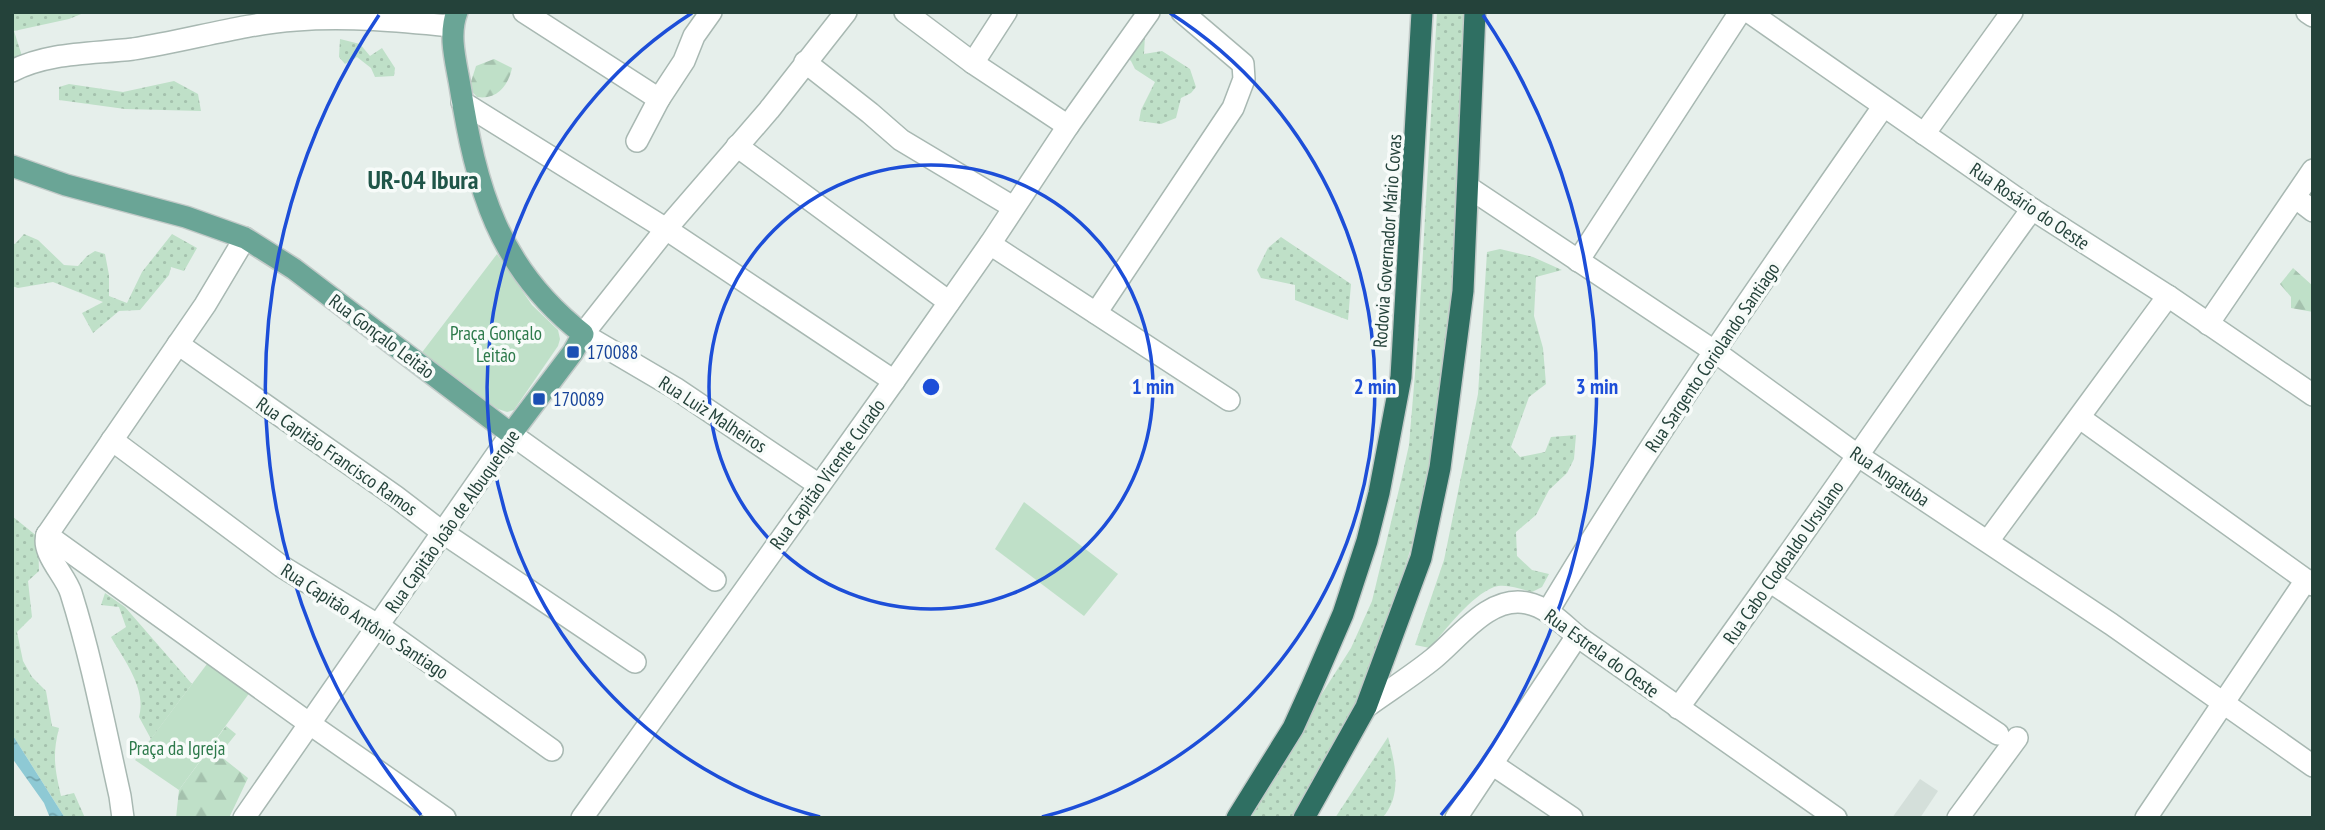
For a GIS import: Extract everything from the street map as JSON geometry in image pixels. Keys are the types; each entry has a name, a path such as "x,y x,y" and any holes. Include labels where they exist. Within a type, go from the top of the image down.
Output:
{"highway":[{"name":"Rodovia Governador Mário Covas","path":"1237,818 1293,728 1312,686 1343,614 1367,541 1379,492 1401,377 1422,12"},
{"path":"1304,818 1366,706 1421,558 1440,468 1463,291 1475,12"}],"main road":[{"name":"Rua Luiz Malheiros","path":"454,19 462,102 477,174 488,211 528,280 555,312 583,334"},
{"name":"Rua Gonçalo Leitão","path":"12,166 66,185 186,218 245,238 293,269 511,434"},
{"name":"Rua Capitão João de Albuquerque","path":"511,434 567,361 583,334"}],"street":[{"path":"524,12 659,99"},
{"path":"637,141 659,99 684,61 694,36 711,12"},
{"name":"Rua Capitão João de Albuquerque","path":"583,334 666,229 769,110 846,12"},
{"path":"905,12 973,63 1068,126"},
{"path":"973,63 1006,12"},
{"name":"Rua Capitão Vicente Curado","path":"582,818 894,381 1149,12"},
{"path":"1096,313 1233,108 1244,79 1243,64 1182,12"},
{"path":"1577,261 1740,12"},
{"name":"Rua Rosário do Oeste","path":"1749,12 2032,209 2168,296 2313,395"},
{"path":"1924,134 2012,12"},
{"path":"2307,12 2313,16"},
{"path":"12,71 51,57 133,49 297,20 454,19"},
{"path":"805,62 901,140 1013,207"},
{"path":"462,102 666,229 894,381"},
{"name":"Rua Sargento Coriolando Santiago","path":"1548,611 1595,533 1714,351 1884,107"},
{"path":"737,146 949,302"},
{"path":"2208,324 2304,205 2313,170"},
{"name":"Rua Angatuba","path":"1468,187 1714,351 1857,455 2111,624 2313,766"},
{"name":"Rua Cabo Clodoaldo Ursulano","path":"1678,708 1771,582 1857,455 2032,209"},
{"path":"123,818 82,628 69,587 47,545 47,535 178,344 245,238"},
{"path":"990,244 1229,400"},
{"path":"1988,541 2168,296"},
{"name":"Rua Luiz Malheiros","path":"583,334 675,388 820,485"},
{"name":"Rua Capitão Francisco Ramos","path":"178,344 442,532 635,662"},
{"path":"2080,418 2309,583 2222,703 2146,818"},
{"name":"Rua Capitão João de Albuquerque","path":"244,818 511,434"},
{"name":"Rua Gonçalo Leitão","path":"511,434 715,580"},
{"name":"Rua Capitão Antônio Santiago","path":"112,440 281,566 379,626 552,750"},
{"path":"47,535 445,818"},
{"path":"1771,582 2008,736 1958,818"},
{"name":"Rua Estrela do Oeste","path":"1366,706 1432,660 1472,623 1498,606 1514,601 1529,603 1548,611 1577,636 1836,818"},
{"path":"1456,818 1577,636"},
{"path":"1492,764 1572,818"}],"shaded area":[{"path":"1920,779 1938,791 1920,818 1892,818"}],"green space":[{"path":"12,12 86,12 69,19 14,31 22,56 12,62"},
{"path":"1437,12 1469,12 1462,223 1429,487 1390,618 1340,738 1294,818 1251,818 1316,703 1351,648 1372,601 1401,481 1409,445 1418,338"},
{"path":"1145,35 1144,54 1162,51 1190,69 1196,87 1181,98 1176,118 1161,124 1139,121 1141,110 1155,82 1135,69 1125,56"},
{"path":"340,39 360,44 370,56 382,48 395,68 394,76 375,77 371,68 357,57 345,64 339,57"},
{"path":"494,59 512,68 508,81 496,94 477,97 469,88 476,66"},
{"path":"174,81 198,94 201,111 125,109 59,100 59,87 69,84 123,92"},
{"path":"24,234 38,240 64,265 78,266 95,251 105,254 109,296 127,303 142,272 172,234 197,248 184,271 171,267 169,275 140,310 119,311 93,333 82,313 103,302 53,282 18,288 12,286 12,243 15,244"},
{"path":"1281,237 1351,284 1348,320 1295,300 1295,285 1261,278 1257,270 1268,248"},
{"path":"1500,249 1533,257 1562,270 1536,277 1534,316 1543,348 1546,384 1529,397 1511,447 1520,457 1545,452 1551,437 1576,435 1574,459 1567,473 1549,490 1536,515 1516,532 1517,556 1532,570 1549,574 1542,587 1532,592 1503,586 1485,591 1459,614 1430,648 1415,645 1444,560 1478,394 1487,252"},
{"name":"Praça Gonçalo Leitão","path":"497,254 532,305 558,330 560,339 558,346 514,410 507,412 498,409 420,355"},
{"path":"2293,268 2313,286 2313,312 2291,308 2291,297 2280,284"},
{"path":"1024,502 1118,574 1084,616 995,549"},
{"path":"12,516 38,537 39,571 28,581 32,617 17,632 23,661 32,677 46,691 52,726 59,728 55,762 61,796 74,793 85,818 65,818 12,734"},
{"path":"105,593 125,607 192,684 151,739 139,717 141,706 137,685 111,637 126,627 119,607 101,605"},
{"name":"Praça da Igreja","path":"210,660 253,688 179,790 135,760"},
{"path":"226,726 236,734 219,755 248,778 229,818 176,818 179,790"},
{"path":"1388,737 1395,779 1393,800 1389,809 1382,818 1335,818"}],"water":[{"path":"12,734 65,818 50,818 44,803 12,758"}],"place":[{"name":"170088","path":"573,352"},
{"name":"170089","path":"539,399"}],"district":[{"name":"UR-04 Ibura","path":"423,180"}]}
